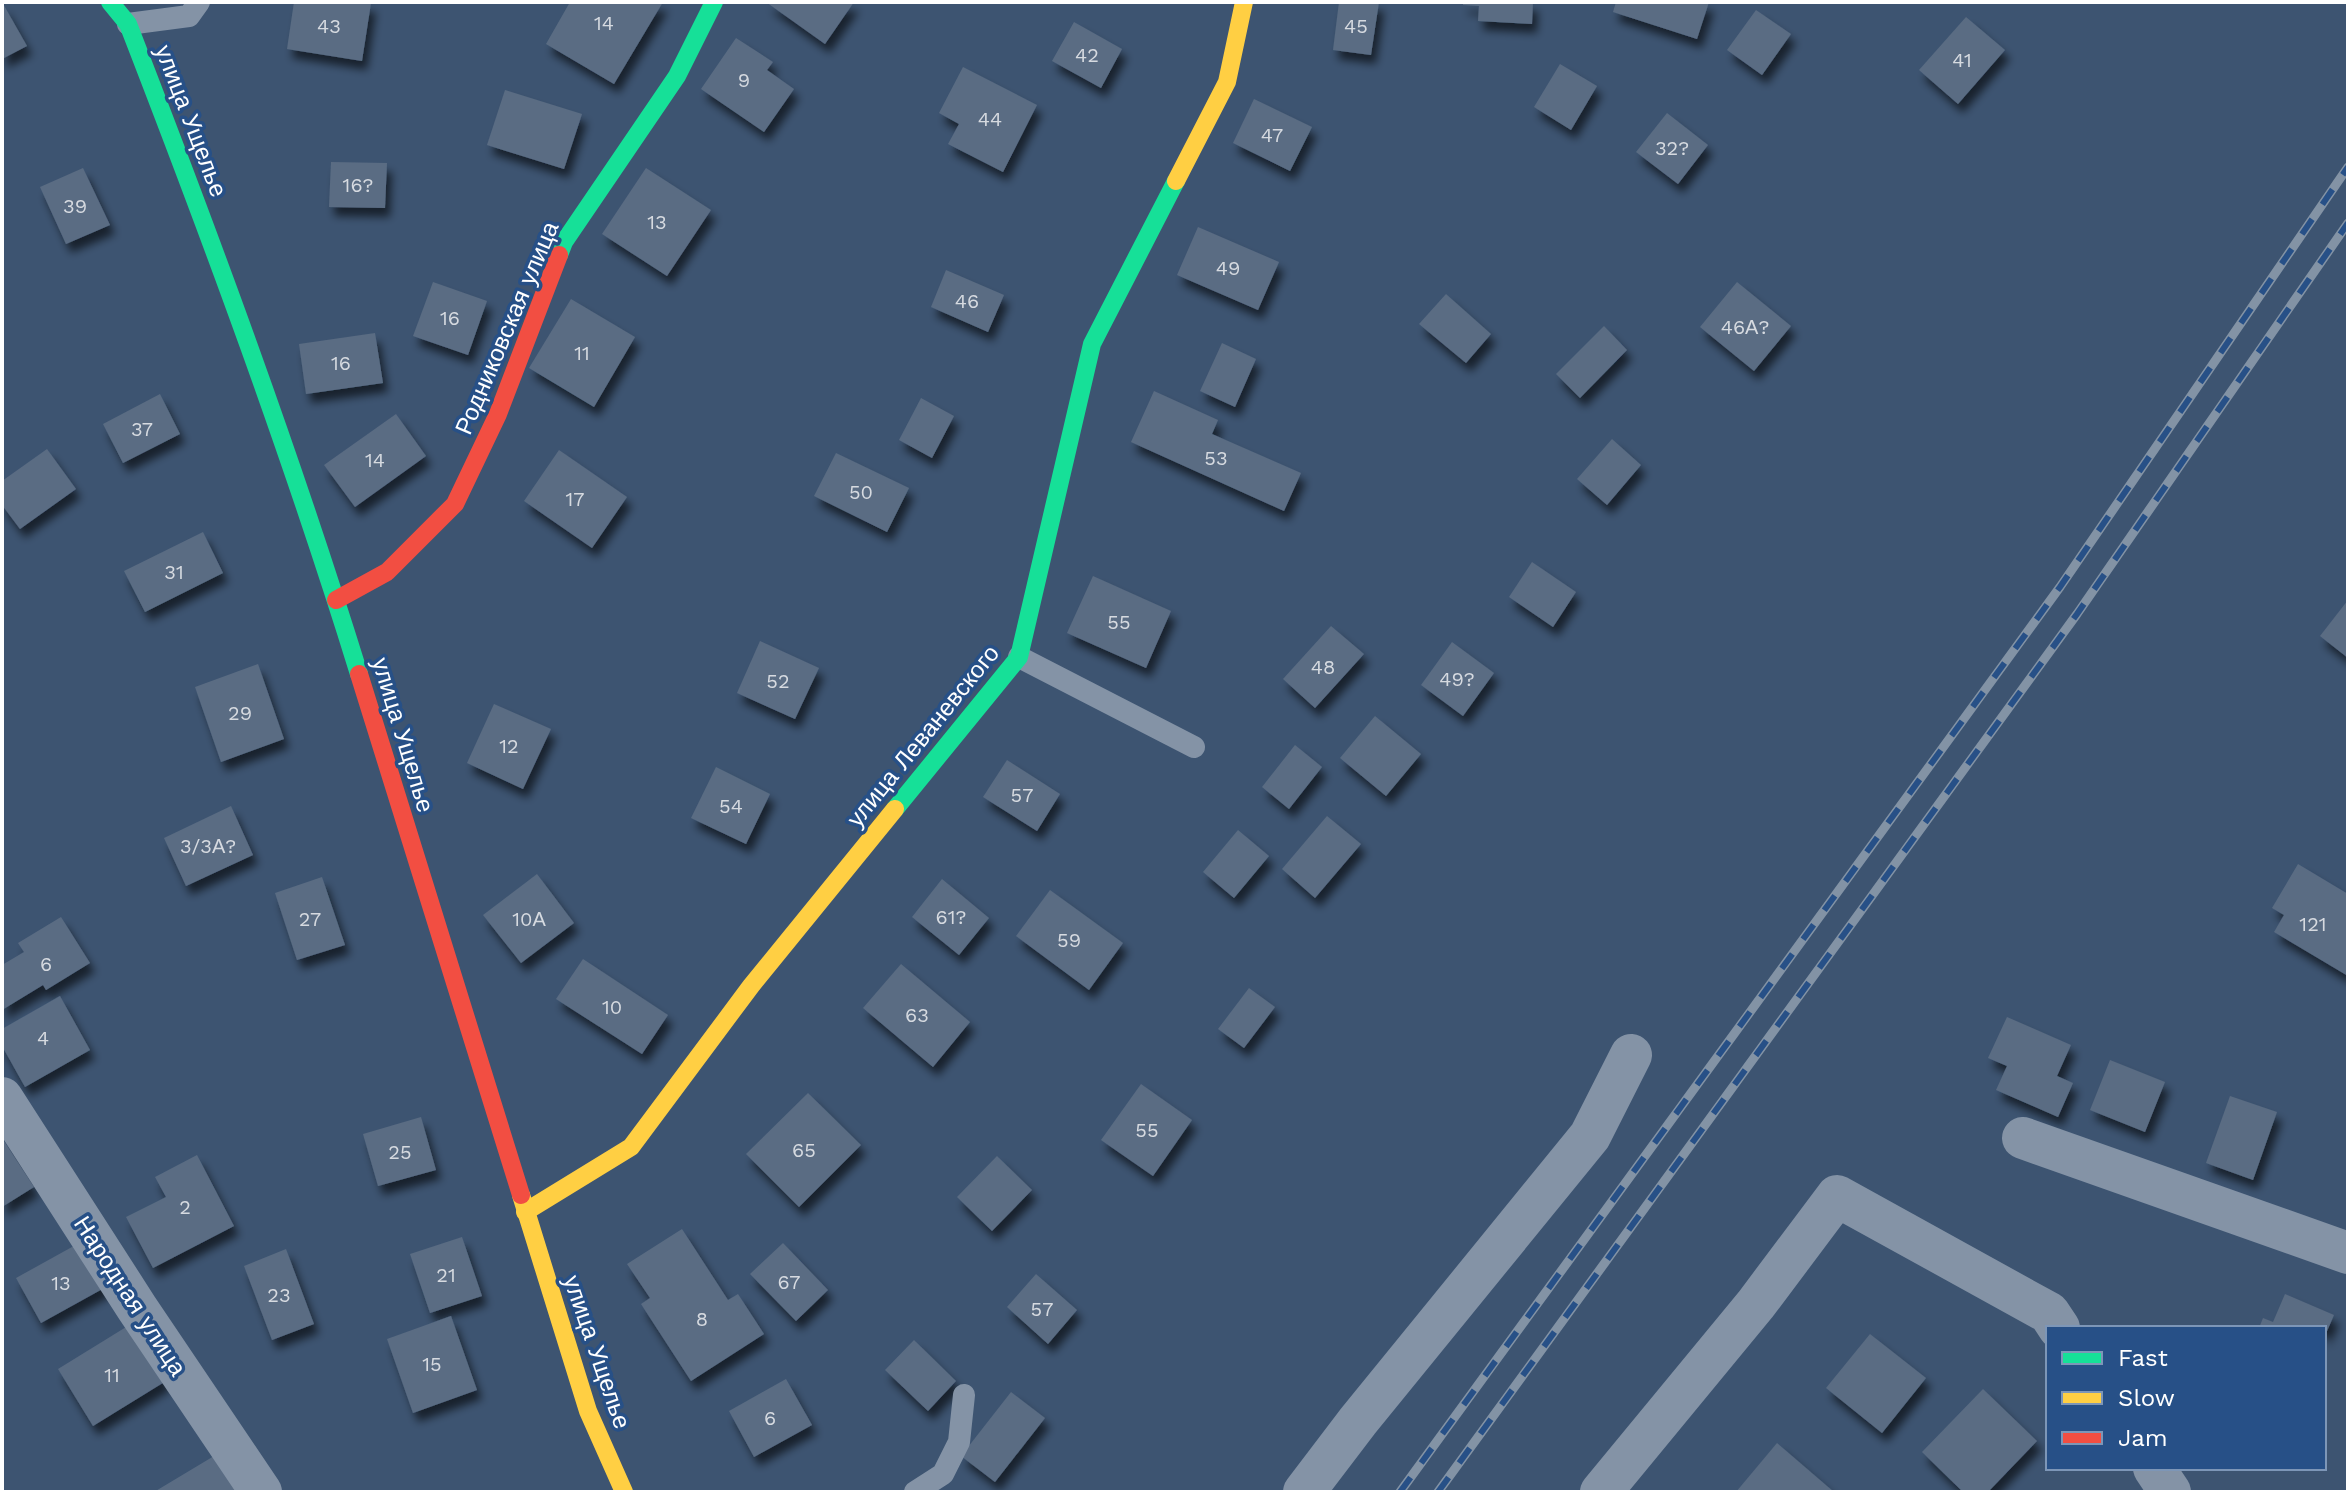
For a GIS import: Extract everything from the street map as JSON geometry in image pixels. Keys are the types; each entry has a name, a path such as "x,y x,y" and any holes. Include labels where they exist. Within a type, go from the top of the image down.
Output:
{"street":[{"name":"улица Ущелье","path":"110,2 128,24 209,234 336,600 588,1411 624,1492"},
{"name":"Родниковская улица","path":"336,600 387,572 455,504 498,414 564,242 677,76 714,2"},
{"name":"улица Леваневского","path":"525,1212 631,1147 751,986 1019,657 1092,344 1227,82 1244,2"},
{"path":"1304,1492 1590,1136 1631,1055"},
{"name":"Народная улица","path":"2,1098 137,1308 261,1492"},
{"path":"2023,1138 2348,1253"},
{"path":"1601,1492 1756,1304 1837,1196 2054,1321"},
{"path":"2155,1470 2170,1492"}],"lane":[{"path":"128,24 189,16 199,2"},
{"path":"1019,657 1194,747"},
{"path":"915,1492 943,1474 959,1442 964,1395"}],"building":[{"path":"2,2 27,46 2,59"},
{"path":"294,2 371,3 362,61 287,49"},
{"path":"570,2 663,2 614,84 546,44"},
{"path":"766,2 854,2 825,44"},
{"path":"1339,2 1379,2 1371,55 1333,50"},
{"path":"1463,2 1533,2 1532,24 1478,21 1479,6 1463,5"},
{"path":"1616,2 1709,2 1697,39 1613,12"},
{"path":"1756,10 1791,34 1762,75 1727,50"},
{"path":"1966,17 2005,50 1958,104 1919,70"},
{"path":"1074,22 1122,49 1101,88 1052,61"},
{"path":"736,38 773,62 767,70 794,89 764,132 701,89"},
{"path":"1560,64 1597,86 1571,130 1534,107"},
{"path":"963,67 1037,105 1003,172 948,144 959,124 939,113"},
{"path":"505,90 582,114 564,169 487,145"},
{"path":"1254,99 1312,127 1290,171 1233,143"},
{"path":"1667,113 1708,145 1678,184 1636,152"},
{"path":"331,162 387,163 385,208 329,207"},
{"path":"83,168 110,225 66,244 40,187"},
{"path":"646,168 711,210 667,276 602,234"},
{"path":"1198,227 1279,262 1258,310 1177,275"},
{"path":"946,270 1004,295 988,332 931,307"},
{"path":"433,282 487,301 468,355 413,336"},
{"path":"1737,282 1791,326 1754,371 1700,327"},
{"path":"1446,294 1491,334 1466,363 1419,324"},
{"path":"571,299 635,337 594,407 529,368"},
{"path":"1604,326 1627,350 1580,398 1556,374"},
{"path":"375,333 383,383 306,394 299,344"},
{"path":"1222,343 1256,359 1235,407 1200,391"},
{"path":"1154,391 1218,420 1212,434 1301,473 1284,511 1131,442"},
{"path":"160,394 180,434 123,463 103,424"},
{"path":"921,398 954,416 932,458 899,440"},
{"path":"396,414 426,456 355,507 324,465"},
{"path":"1612,439 1641,465 1607,505 1577,479"},
{"path":"47,449 76,489 20,529 2,505 2,481"},
{"path":"559,450 627,497 592,548 524,501"},
{"path":"836,453 909,488 887,532 814,496"},
{"path":"203,532 223,573 145,612 124,571"},
{"path":"1532,562 1576,592 1553,627 1509,597"},
{"path":"1093,576 1171,611 1146,668 1067,633"},
{"path":"2348,600 2348,658 2320,636"},
{"path":"1331,626 1364,654 1315,708 1283,679"},
{"path":"760,641 819,668 795,719 737,693"},
{"path":"1452,642 1494,673 1463,716 1421,685"},
{"path":"258,664 284,739 221,762 195,687"},
{"path":"494,704 551,729 523,789 467,763"},
{"path":"1375,716 1421,754 1386,796 1340,758"},
{"path":"1295,745 1322,767 1289,809 1262,787"},
{"path":"1007,760 1060,794 1037,831 983,797"},
{"path":"716,767 770,794 746,844 691,818"},
{"path":"231,806 253,855 186,886 164,838"},
{"path":"1327,816 1361,844 1315,898 1282,869"},
{"path":"1238,830 1269,856 1234,898 1203,872"},
{"path":"2298,864 2348,894 2348,976 2274,932 2284,915 2272,908"},
{"path":"537,874 574,923 521,963 483,915"},
{"path":"322,877 345,945 297,960 275,893"},
{"path":"942,879 989,918 959,955 912,917"},
{"path":"1050,890 1123,943 1089,990 1016,936"},
{"path":"61,917 90,963 46,990 43,985 2,1010 2,965 24,952 18,943"},
{"path":"583,959 668,1015 642,1054 556,999"},
{"path":"901,964 970,1022 933,1067 863,1008"},
{"path":"1249,988 1275,1007 1244,1048 1218,1029"},
{"path":"60,996 90,1050 25,1087 2,1046 2,1029"},
{"path":"2007,1017 2071,1045 2057,1076 2073,1083 2058,1117 1996,1090 2007,1066 1988,1058"},
{"path":"2110,1060 2165,1082 2145,1132 2090,1110"},
{"path":"1141,1084 1192,1120 1153,1176 1101,1140"},
{"path":"808,1093 861,1145 799,1207 746,1154"},
{"path":"2230,1096 2277,1112 2253,1180 2206,1163"},
{"path":"421,1117 436,1170 378,1186 363,1134"},
{"path":"2,1138 34,1187 2,1207"},
{"path":"197,1155 234,1226 153,1268 126,1217 166,1197 155,1177"},
{"path":"997,1156 1032,1190 992,1231 957,1197"},
{"path":"682,1229 728,1300 738,1294 764,1334 691,1381 641,1304 650,1298 627,1264"},
{"path":"462,1237 482,1296 430,1313 410,1254"},
{"path":"81,1242 106,1287 41,1323 16,1278"},
{"path":"783,1243 828,1290 796,1321 750,1274"},
{"path":"286,1249 314,1324 272,1340 244,1266"},
{"path":"1036,1274 1077,1310 1048,1344 1007,1307"},
{"path":"2285,1294 2334,1315 2326,1333 2326,1326 2260,1326 2263,1318 2273,1322"},
{"path":"451,1316 477,1390 413,1413 387,1339"},
{"path":"131,1324 166,1381 93,1426 58,1369"},
{"path":"1870,1334 1926,1378 1882,1433 1826,1388"},
{"path":"914,1340 956,1381 928,1411 885,1370"},
{"path":"786,1379 812,1425 754,1457 729,1411"},
{"path":"1983,1389 2037,1441 1988,1492 1963,1492 1922,1452"},
{"path":"1011,1392 1045,1418 995,1482 961,1456"},
{"path":"1777,1443 1834,1492 1736,1492"},
{"path":"219,1453 243,1492 154,1492"}],"railway":[{"path":"1400,1492 2060,587 2348,167"},
{"path":"1438,1492 2077,614 2348,223"}],"traffic: fast":[{"path":"110,2 128,24 220,266 306,510 359,674"},
{"path":"559,255 564,242 677,76 714,2"},
{"path":"895,809 1019,657 1092,344 1176,181"}],"traffic: slow":[{"path":"1176,181 1227,82 1244,2"},
{"path":"525,1212 631,1147 751,986 895,809"},
{"path":"521,1195 588,1411 624,1492"}],"traffic: jam":[{"path":"336,600 387,572 455,504 498,414 559,255"},
{"path":"359,674 521,1195"}]}
